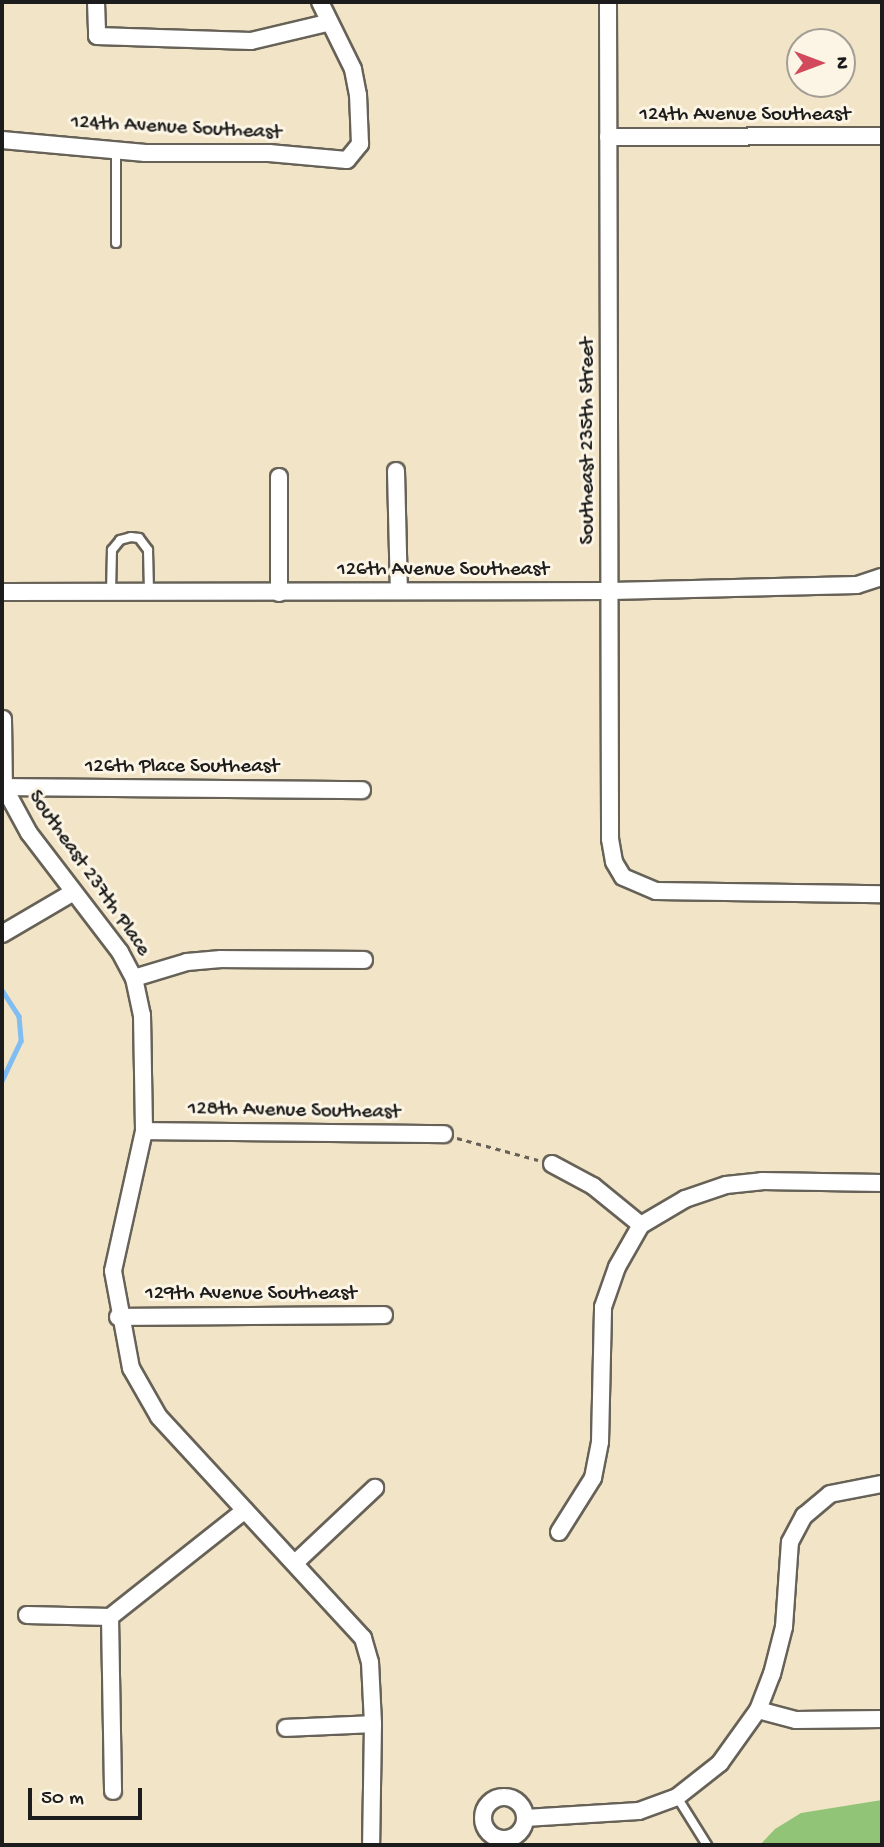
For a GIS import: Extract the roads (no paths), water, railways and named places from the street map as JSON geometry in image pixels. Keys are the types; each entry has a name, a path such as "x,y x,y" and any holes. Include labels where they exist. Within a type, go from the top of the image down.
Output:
{"street":[{"path":"96,2 97,36 251,41 327,23 320,2"},
{"name":"Southeast 235th Street","path":"608,2 610,839 623,877 638,887 673,893 882,894"},
{"name":"124th Avenue Southeast","path":"2,140 116,150 347,160 360,144 358,95 353,69 327,23"},
{"name":"124th Avenue Southeast","path":"608,137 882,136"},
{"path":"396,471 399,591"},
{"path":"279,477 279,593"},
{"name":"126th Avenue Southeast","path":"2,592 611,591 857,585 882,577"},
{"name":"Southeast 237th Place","path":"3,719 3,787 29,833 72,893 98,920 134,978 142,1015 144,1131 117,1236 113,1271 118,1317 139,1387 159,1417 363,1638 370,1662 373,1724 371,1845"},
{"name":"126th Place Southeast","path":"3,787 362,790"},
{"path":"2,934 72,893"},
{"path":"134,978 187,962 221,959 364,960"},
{"name":"128th Avenue Southeast","path":"144,1131 444,1134"},
{"path":"552,1164 593,1186 642,1225"},
{"path":"559,1532 593,1478 600,1442 603,1307 617,1267 642,1225 685,1199 726,1185 762,1181 882,1183"},
{"name":"129th Avenue Southeast","path":"118,1317 384,1315"},
{"path":"525,1818 603,1816 639,1811 677,1797 720,1763 758,1710 784,1627 790,1542 804,1516 830,1494 882,1483"},
{"path":"295,1563 375,1488"},
{"path":"27,1615 110,1617 244,1510"},
{"path":"110,1617 113,1791"},
{"path":"758,1710 796,1720 882,1719"},
{"path":"286,1728 373,1724"},
{"path":"511,1798 525,1818 519,1833 504,1842 484,1827 488,1803 511,1798"}],"lane":[{"path":"116,150 116,243"},
{"path":"111,593 112,550 120,540 131,537 139,538 149,550 149,593"},
{"path":"677,1797 707,1845"}],"waterway":[{"path":"2,990 19,1016 21,1041 2,1081"}]}
